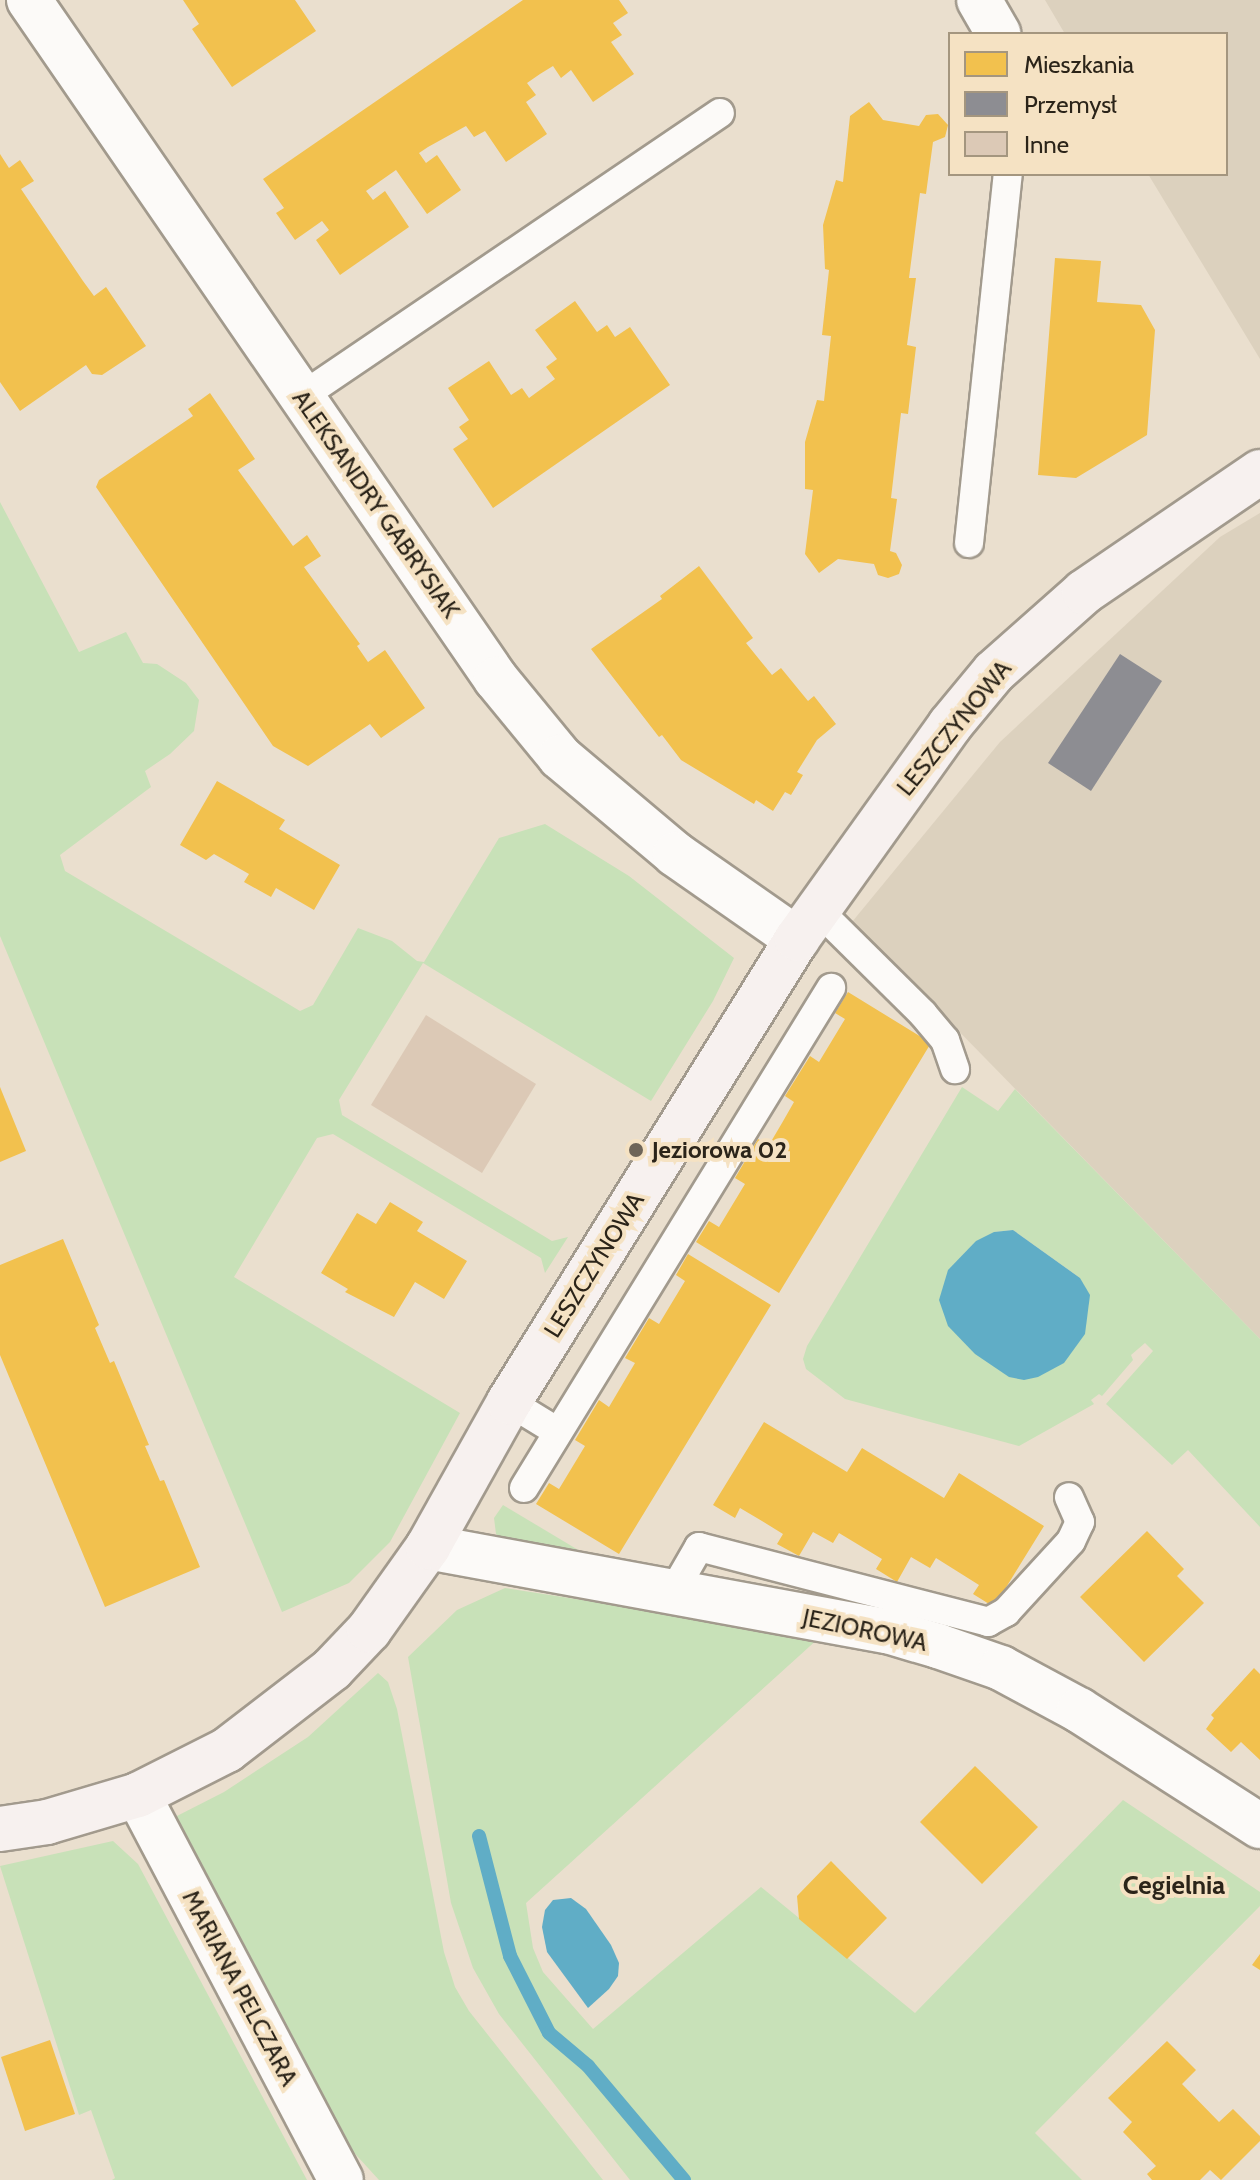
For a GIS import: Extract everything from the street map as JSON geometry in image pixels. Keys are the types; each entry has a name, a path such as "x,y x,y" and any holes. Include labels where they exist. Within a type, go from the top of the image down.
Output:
{"street":[{"name":"ALEKSANDRY GABRYSIAK","path":"29,0 496,679 560,757 675,854 807,924"},
{"path":"979,0 998,32"},
{"name":"LESZCZYNOWA","path":"0,1829 47,1822 138,1795 227,1750 332,1669 369,1630 428,1547 509,1402 807,924 950,725 994,672 1084,592 1260,472"},
{"name":"JEZIOROWA","path":"428,1547 887,1631 1001,1668 1079,1710 1260,1826"},
{"name":"MARIANA PELCZARA","path":"138,1795 341,2180"}],"lane":[{"path":"301,397 720,113"},
{"path":"969,543 1008,176"},
{"path":"807,924 923,1014 945,1040 955,1069"},
{"path":"524,1488 831,988"},
{"path":"509,1402 558,1432"},
{"path":"673,1592 699,1547 988,1622 1006,1612 1071,1541 1080,1522 1069,1497"}],"shaded area":[{"path":"1045,0 1260,0 1260,359 1149,176 1228,176 1228,32 1064,32"},
{"path":"1260,513 1260,1339 852,922 1000,742 1220,537"}],"green space":[{"path":"0,502 79,652 126,632 143,663 157,664 186,683 199,700 194,731 170,754 145,771 151,787 60,855 65,871 300,1011 313,1005 358,928 392,941 417,961 424,962 499,838 545,824 629,876 734,958 713,1001 651,1101 423,963 339,1100 342,1115 552,1241 568,1237 545,1273 541,1258 333,1134 317,1138 234,1277 460,1413 390,1542 349,1583 282,1612 0,936"},
{"path":"962,1087 998,1111 1015,1089 1260,1339 1260,1527 1188,1450 1172,1465 1106,1404 1153,1351 1145,1343 1131,1355 1133,1360 1102,1396 1099,1394 1091,1400 1094,1404 1019,1446 845,1399 806,1369 803,1359 807,1346","holes":["1013,1230 1080,1278 994,1232"]},
{"path":"503,1505 605,1566 503,1539 496,1534 494,1518"},
{"path":"505,1588 820,1637 526,1903 533,1948 543,1972 593,2029 761,1887 915,2013 1123,1800 1260,1892 1260,1906 1035,2133 1082,2180 630,2180 499,2014 473,1968 451,1903 408,1657 457,1610"},
{"path":"378,1673 388,1682 397,1709 444,1952 455,1987 469,2011 603,2180 379,2180 337,2134 173,1818 224,1792 308,1737"},
{"path":"113,1841 138,1864 307,2180 112,2180 115,2178 91,2110 79,2115 0,1866"}],"water":[{"path":"1013,1230 1080,1278 1090,1295 1085,1334 1064,1363 1038,1377 1024,1380 1009,1377 975,1354 948,1326 939,1300 948,1270 976,1241 994,1232"},
{"path":"571,1898 586,1909 611,1945 619,1963 618,1976 588,2008 547,1952 542,1927 545,1910 553,1900"}],"building: Mieszkania":[{"path":"183,0 295,0 316,31 232,87 192,29 199,24"},
{"path":"523,0 619,0 628,13 613,23 622,35 611,42 634,74 593,102 571,70 561,78 553,66 540,74 527,83 536,95 526,102 547,134 506,162 485,131 474,137 466,126 419,153 426,163 437,155 461,190 427,214 396,170 366,191 373,200 385,191 409,227 340,275 316,240 329,230 322,221 295,240 276,213 284,208 263,179"},
{"path":"869,102 883,120 919,126 926,115 938,114 948,125 945,137 933,142 926,194 920,193 909,278 916,278 907,345 916,347 908,414 901,413 891,498 897,499 890,551 896,553 902,565 899,574 888,578 878,575 874,564 838,559 819,573 805,554 813,490 805,489 805,442 817,400 824,401 831,336 822,335 829,270 825,269 823,225 836,180 843,182 850,116"},
{"path":"0,154 9,168 20,160 34,181 21,189 83,281 94,296 106,287 146,346 102,375 92,374 86,365 20,411 0,382"},
{"path":"1055,258 1101,261 1097,302 1141,305 1155,330 1147,435 1076,478 1038,475"},
{"path":"575,301 597,332 607,325 615,337 630,327 670,385 493,508 453,449 468,439 459,427 469,420 448,388 489,361 511,395 522,388 529,398 555,379 546,367 557,359 535,330"},
{"path":"210,393 255,459 238,470 293,546 307,535 321,556 304,567 360,644 357,646 368,662 385,650 425,708 381,738 370,724 308,766 273,746 96,487 99,480 193,416 188,409"},
{"path":"699,566 753,638 746,643 772,675 781,668 808,701 814,696 836,724 817,740 797,772 803,775 791,795 785,792 773,811 756,800 754,804 681,760 662,735 659,737 591,649 662,599 660,596"},
{"path":"217,781 285,820 279,829 340,865 314,910 276,888 271,897 244,882 249,874 214,854 206,860 180,845"},
{"path":"848,992 931,1043 779,1293 696,1242 709,1221 719,1227 745,1184 735,1178 758,1139 769,1145 794,1102 785,1096 810,1056 819,1062 845,1019 835,1013"},
{"path":"0,1087 26,1151 0,1162"},
{"path":"390,1202 423,1222 417,1231 467,1261 444,1299 415,1282 394,1317 345,1292 348,1289 321,1273 357,1213 376,1224"},
{"path":"63,1239 99,1325 95,1328 110,1363 114,1361 149,1445 145,1446 160,1481 164,1480 200,1567 105,1607 0,1355 0,1265"},
{"path":"688,1254 771,1305 619,1554 536,1504 549,1483 559,1489 585,1446 575,1440 599,1400 609,1407 635,1363 625,1358 649,1318 659,1324 685,1281 676,1275"},
{"path":"764,1422 847,1472 862,1448 944,1498 959,1473 1044,1526 994,1607 973,1594 979,1585 936,1558 930,1568 911,1557 897,1582 876,1569 882,1559 839,1533 833,1543 813,1532 799,1556 777,1544 783,1534 762,1521 740,1508 735,1518 713,1505"},
{"path":"1147,1531 1184,1569 1177,1576 1204,1603 1144,1662 1080,1597"},
{"path":"1254,1668 1260,1674 1260,1760 1241,1742 1231,1752 1206,1729 1214,1718 1211,1715"},
{"path":"975,1766 1038,1827 982,1884 920,1822"},
{"path":"831,1861 887,1918 847,1959 799,1919 797,1896"},
{"path":"1260,1954 1260,1970 1252,1965"},
{"path":"50,2040 75,2114 25,2131 1,2057"},
{"path":"1167,2041 1196,2070 1182,2084 1219,2122 1233,2109 1260,2136 1260,2141 1221,2180 1210,2170 1200,2180 1152,2180 1147,2174 1156,2166 1123,2132 1132,2122 1108,2098"}],"building: Przemysł":[{"path":"1120,654 1162,681 1091,791 1048,763"}],"building: Inne":[{"path":"426,1015 536,1084 482,1173 371,1105"}],"waterway":[{"path":"479,1836 510,1956 549,2033 588,2066 684,2180"}],"place":[{"name":"Jeziorowa 02","path":"636,1150"}],"district":[{"name":"Cegielnia","path":"1174,1886"}]}
